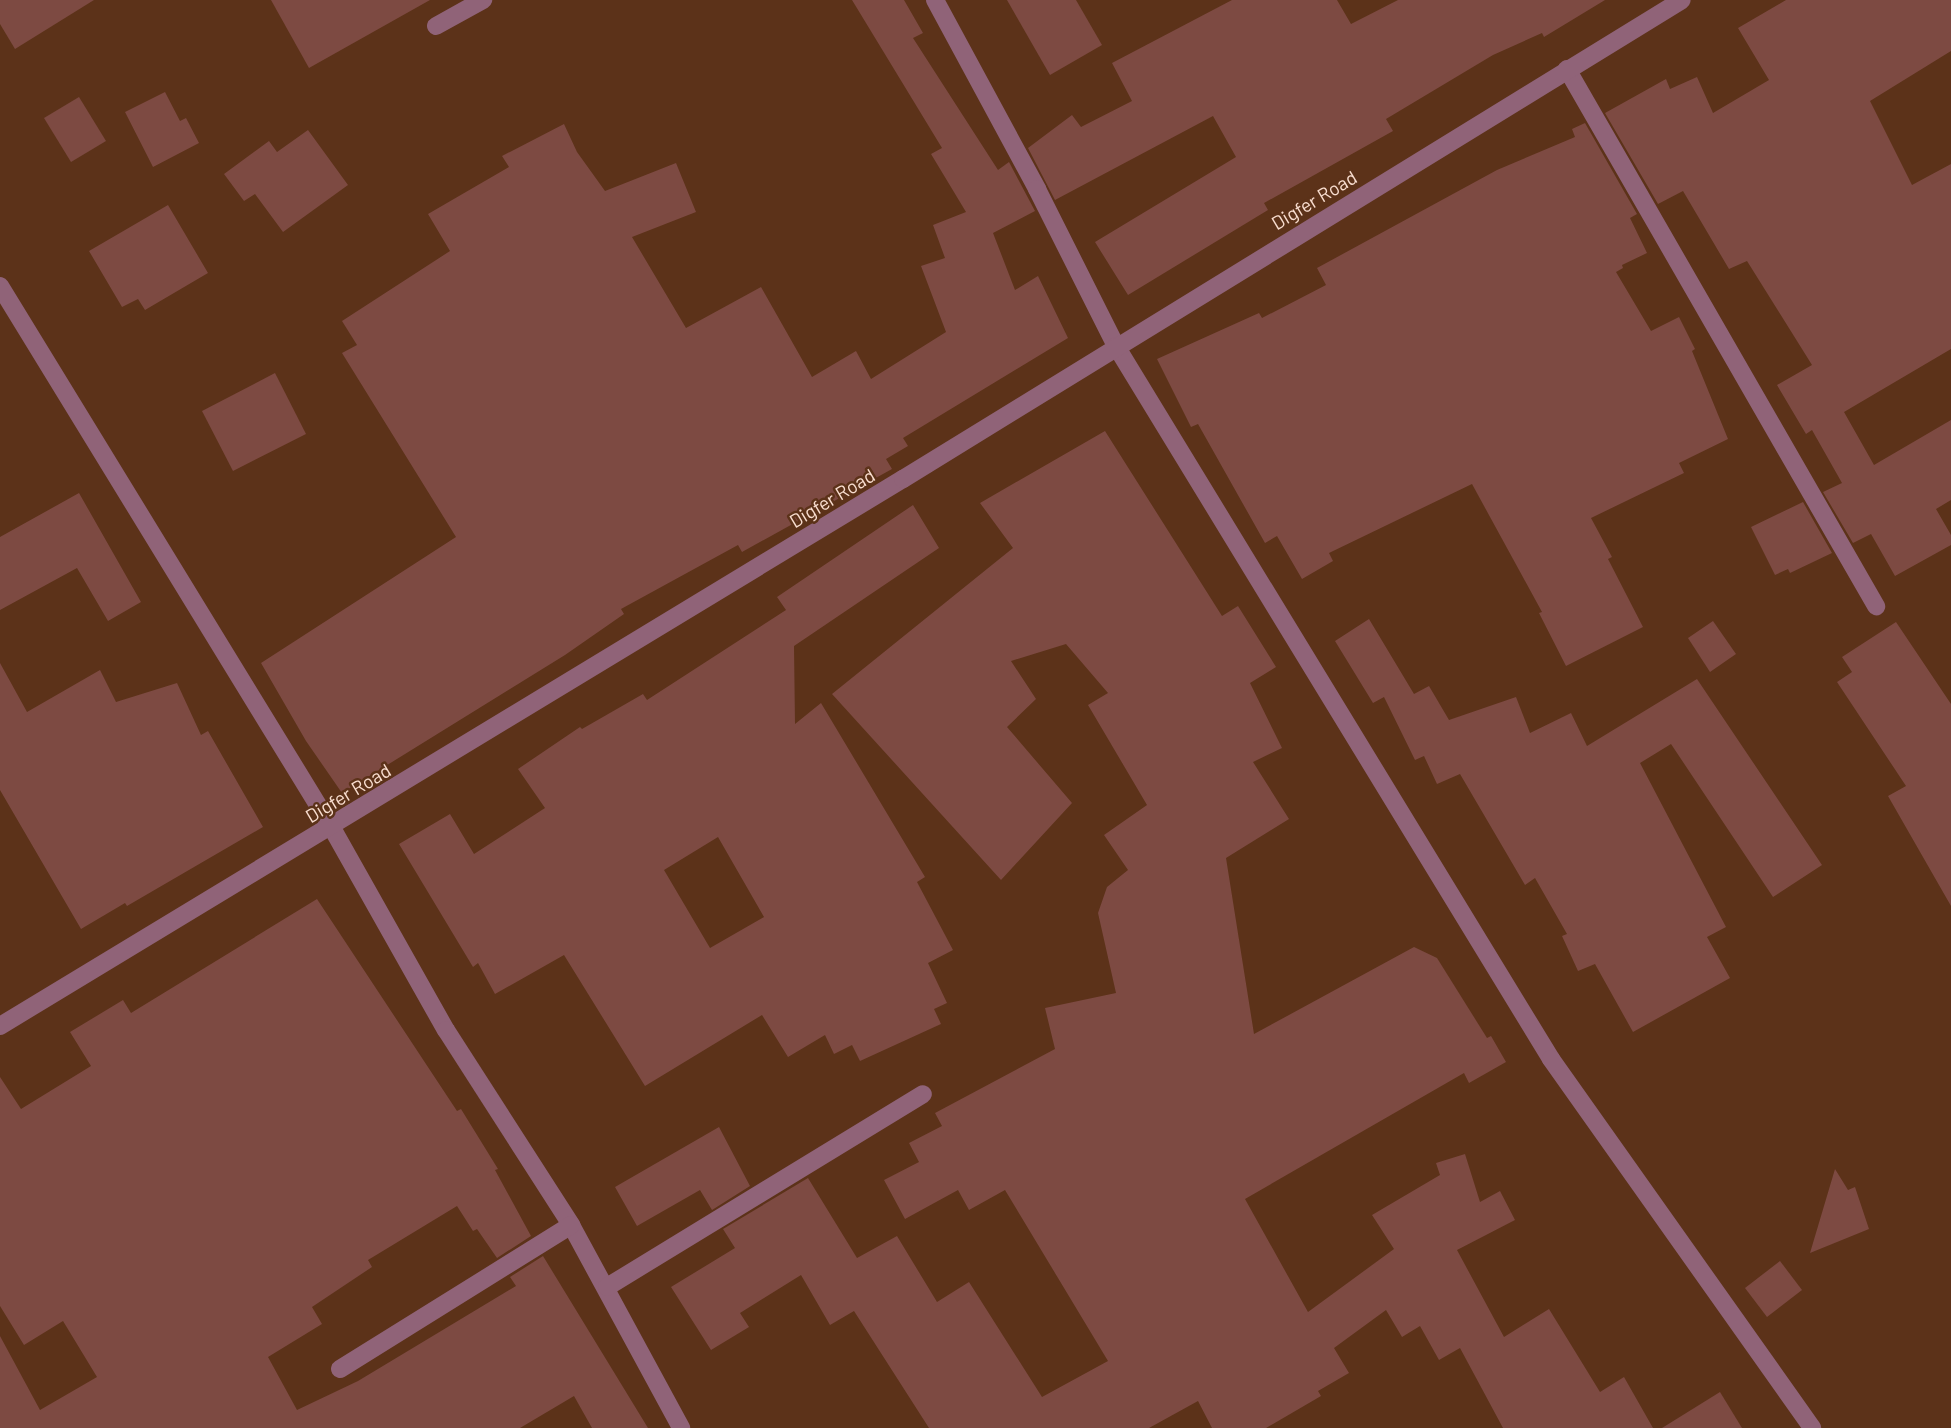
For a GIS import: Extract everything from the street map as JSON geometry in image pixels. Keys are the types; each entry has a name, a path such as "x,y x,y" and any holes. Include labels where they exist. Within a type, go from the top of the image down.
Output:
{"street":[{"path":"436,26 483,0"},
{"path":"935,0 1037,189 1116,346 1551,1059 1812,1428"},
{"name":"Digfer Road","path":"0,1026 332,828 1682,0"},
{"path":"1567,69 1876,606"},
{"path":"0,286 332,828 446,1030 571,1225 607,1287 681,1428"},
{"path":"607,1287 923,1094"},
{"path":"341,1369 571,1225"}],"building":[{"path":"0,0 94,0 15,49 0,24"},
{"path":"271,0 430,0 309,68"},
{"path":"852,0 904,0 923,33 913,38 998,170 1009,162 1035,211 993,233 1015,290 1038,276 1068,338 903,438 908,446 886,459 892,469 742,552 738,545 621,609 624,614 565,655 342,793 306,741 261,663 456,537 342,353 357,345 342,321 450,251 428,214 509,167 502,156 564,124 577,152 605,191 676,163 696,212 632,237 686,328 761,287 812,377 856,351 871,379 946,332 921,266 945,258 933,225 966,212 931,154 942,148"},
{"path":"1007,0 1076,0 1102,45 1050,75"},
{"path":"1232,0 1337,0 1351,24 1398,0 1605,0 1544,37 1542,33 1493,55 1386,119 1393,131 1264,203 1268,210 1128,295 1095,242 1236,157 1213,116 1055,200 1028,148 1072,115 1081,127 1132,101 1112,63"},
{"path":"1786,0 1951,0 1951,51 1870,101 1912,185 1951,164 1951,349 1844,412 1874,465 1951,420 1951,500 1936,509 1951,535 1951,545 1895,576 1871,534 1853,543 1823,492 1842,483 1812,430 1806,434 1777,385 1812,365 1747,261 1729,269 1683,191 1658,204 1605,113 1666,79 1670,89 1697,77 1713,113 1769,80 1738,28"},
{"path":"165,92 180,121 186,118 199,143 153,167 125,112"},
{"path":"79,97 106,141 71,162 44,118"},
{"path":"1585,123 1637,214 1630,218 1647,253 1622,265 1623,268 1616,272 1651,331 1679,317 1695,349 1692,351 1728,439 1679,463 1684,473 1591,518 1612,557 1608,559 1643,627 1566,666 1539,613 1542,612 1472,484 1329,553 1333,561 1302,579 1277,536 1265,543 1198,424 1191,427 1157,359 1259,313 1262,318 1326,285 1317,268 1497,170 1575,137 1572,129"},
{"path":"308,130 348,185 283,232 255,194 244,201 224,174 269,141 277,152"},
{"path":"168,205 208,273 145,310 138,299 122,307 89,251"},
{"path":"275,373 306,434 233,471 202,411"},
{"path":"1105,431 1222,616 1238,606 1276,667 1250,683 1282,748 1253,762 1289,819 1226,858 1254,1034 1414,947 1437,958 1487,1038 1491,1036 1506,1062 1469,1083 1464,1073 1245,1199 1308,1312 1394,1249 1372,1215 1440,1175 1436,1163 1465,1154 1480,1202 1500,1191 1515,1220 1457,1250 1504,1337 1549,1309 1600,1392 1624,1377 1653,1428 1503,1428 1460,1348 1439,1360 1420,1326 1402,1337 1386,1310 1334,1348 1349,1373 1318,1391 1321,1396 1266,1428 1212,1428 1198,1401 1149,1428 929,1428 854,1311 830,1325 801,1275 740,1313 749,1327 711,1350 671,1287 735,1248 723,1229 808,1178 857,1258 897,1236 937,1302 969,1282 1042,1397 1108,1361 1005,1190 969,1210 958,1190 905,1219 884,1180 919,1162 909,1143 942,1126 935,1113 1055,1049 1045,1008 1116,993 1098,913 1107,887 1128,870 1104,835 1147,805 1088,705 1108,693 1066,644 1011,661 1036,699 1007,727 1072,803 1001,880 832,694 1013,548 980,503"},
{"path":"79,493 141,602 108,621 77,568 0,610 0,537"},
{"path":"1803,502 1832,553 1790,573 1788,569 1775,575 1751,527"},
{"path":"913,505 939,548 794,646 795,724 821,703 925,877 917,882 953,950 928,963 947,1003 934,1009 941,1024 860,1061 852,1045 834,1054 825,1035 788,1057 762,1015 645,1086 564,955 495,994 478,963 473,967 399,844 450,814 474,854 545,808 518,769 580,727 582,729 643,694 647,700 786,610 777,597","holes":["718,837 764,917 710,948 664,870"]},
{"path":"1369,619 1414,694 1429,686 1449,720 1516,697 1530,733 1571,713 1587,746 1697,679 1822,865 1773,897 1671,744 1640,763 1726,927 1707,937 1730,978 1633,1032 1595,964 1578,971 1562,936 1567,934 1535,878 1525,885 1460,774 1437,784 1424,756 1415,760 1384,697 1373,703 1335,641"},
{"path":"1713,621 1736,654 1710,672 1688,638"},
{"path":"1896,622 1951,704 1951,906 1888,796 1906,786 1837,682 1852,672 1842,657"},
{"path":"0,663 27,712 100,670 116,702 177,683 201,735 208,731 263,827 127,906 125,903 81,929 0,790"},
{"path":"317,899 457,1111 461,1109 498,1169 495,1170 531,1236 497,1258 477,1229 473,1231 457,1206 368,1260 372,1267 312,1307 322,1324 268,1357 297,1410 358,1381 516,1286 510,1277 543,1256 648,1428 592,1428 574,1396 520,1428 0,1428 0,1336 40,1410 97,1377 63,1321 24,1345 0,1306 0,1077 21,1109 91,1066 70,1032 123,1000 131,1013"},
{"path":"719,1127 750,1186 712,1210 700,1190 637,1226 615,1187"},
{"path":"1835,1169 1848,1190 1855,1187 1869,1229 1810,1253"},
{"path":"1780,1261 1802,1290 1767,1317 1745,1288"},
{"path":"1720,1392 1742,1428 1662,1428"}]}
